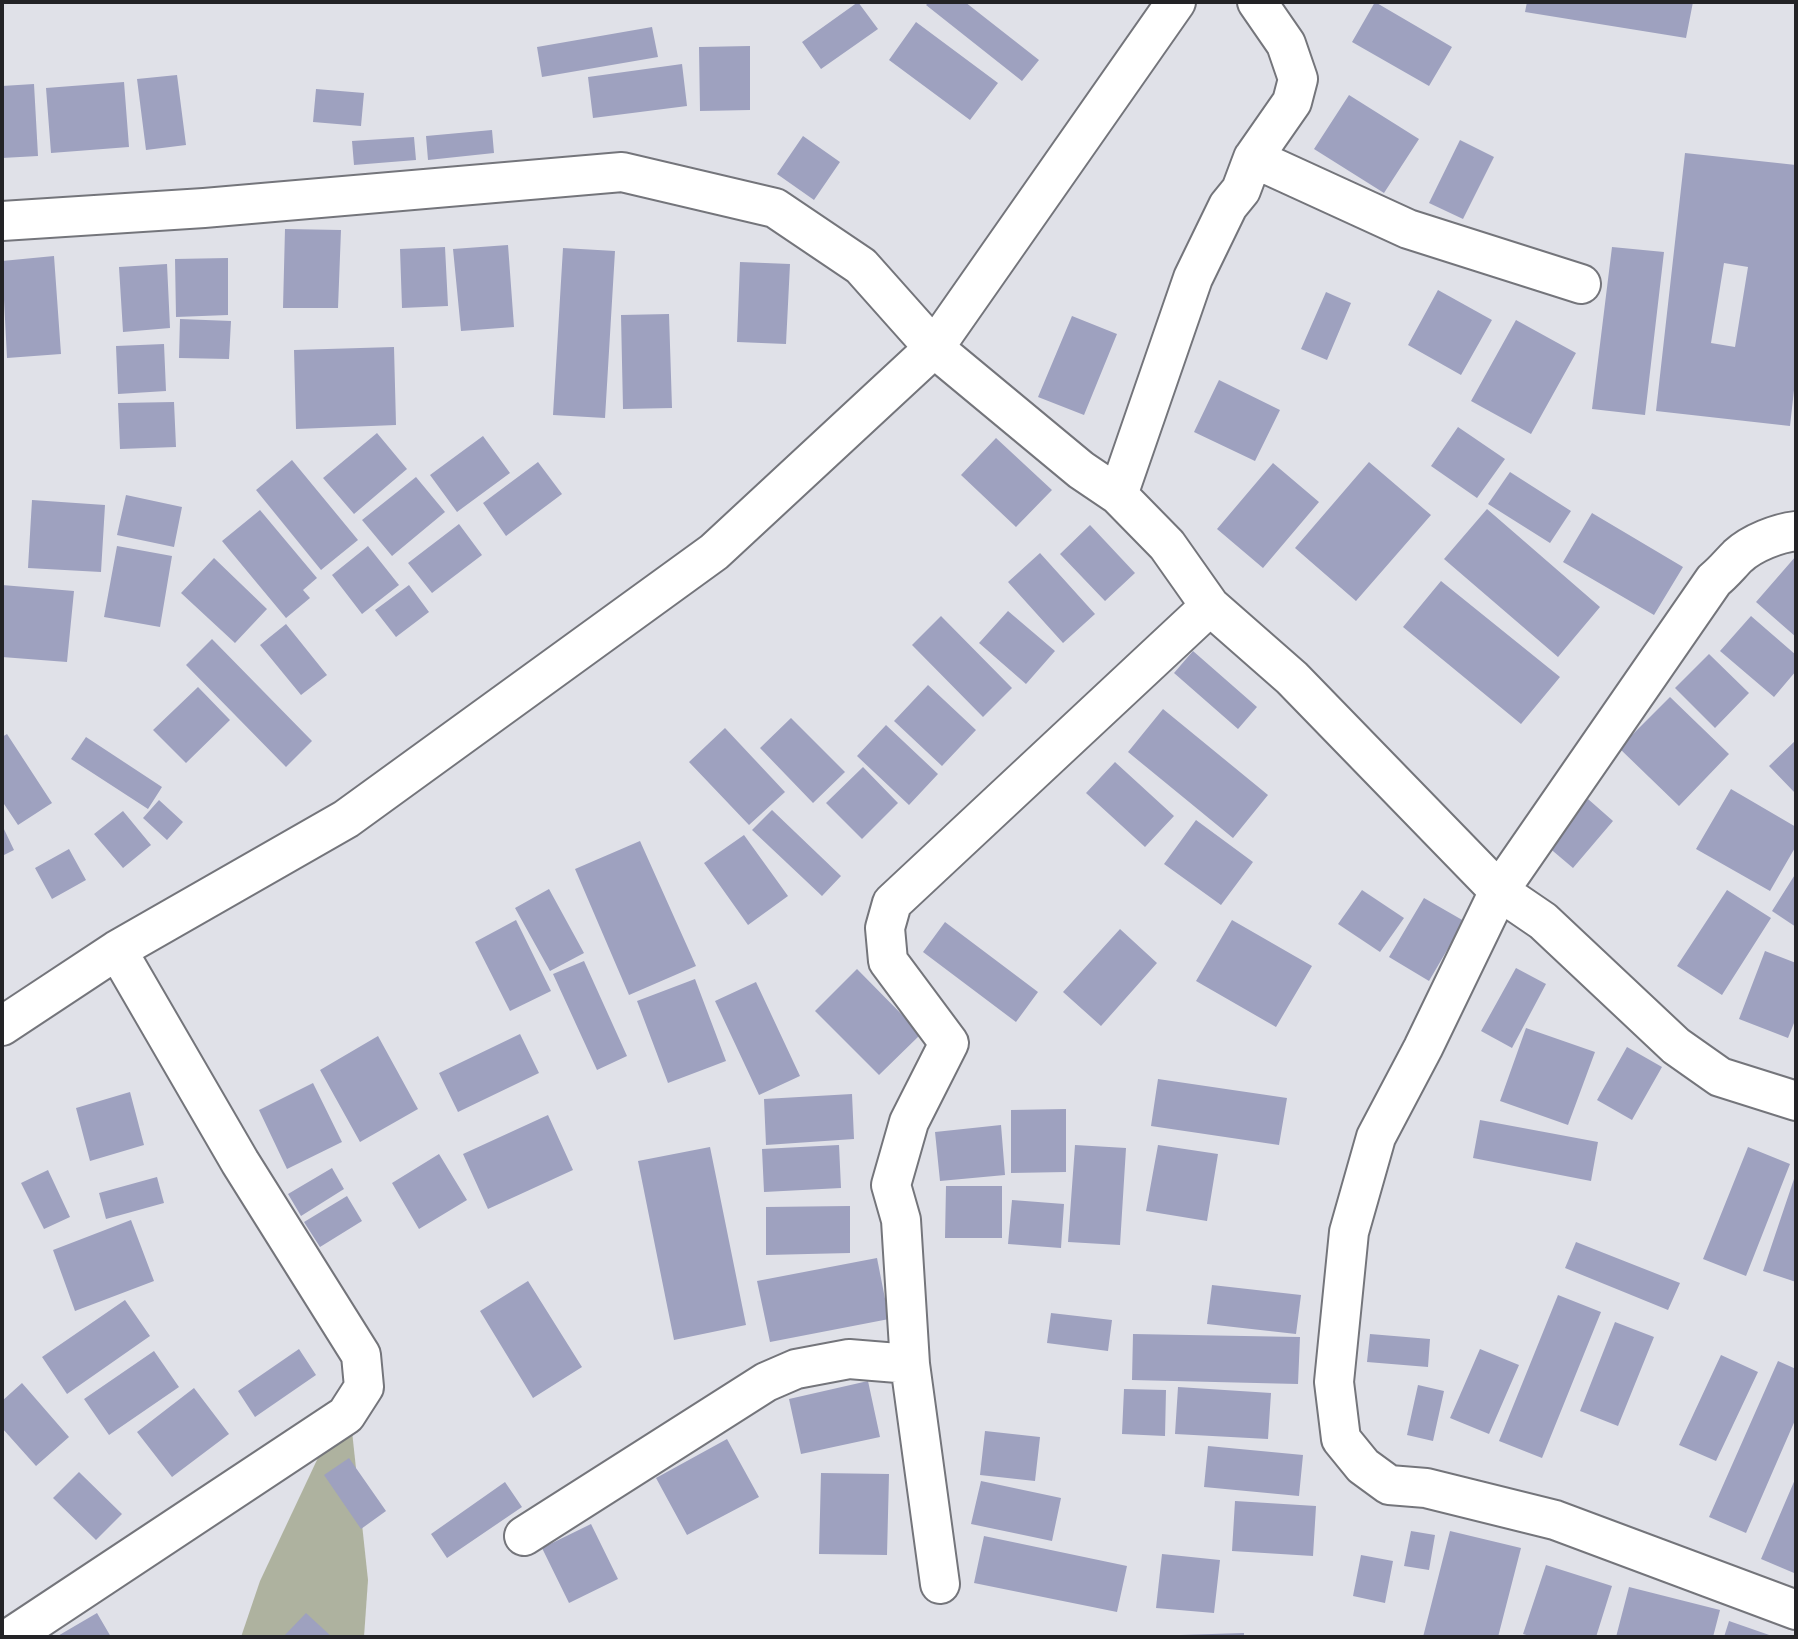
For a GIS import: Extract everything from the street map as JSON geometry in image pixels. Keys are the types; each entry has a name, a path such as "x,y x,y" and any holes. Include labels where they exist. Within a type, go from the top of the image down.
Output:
{"street":[{"path":"2,1026 117,950 346,819 714,552 934,348 1176,2"},
{"path":"1118,495 1193,278 1228,206 1241,190 1253,158 1292,102 1298,79 1286,44 1257,2"},
{"path":"1253,158 1409,229 1581,284"},
{"path":"2,221 204,208 622,172 775,208 861,266 934,348 1081,470 1118,495 1167,545 1210,606 1292,678 1499,891 1543,921 1676,1045 1720,1077 1796,1101"},
{"path":"1796,531 1773,537 1739,555 1714,580 1499,891 1423,1048 1376,1137 1349,1232 1334,1382 1341,1439 1363,1466 1389,1485 1426,1488 1555,1520 1796,1611"},
{"path":"940,1584 910,1364 901,1220 891,1185 909,1122 949,1043 888,961 885,928 892,903 1210,606"},
{"path":"11,1637 346,1415 365,1387 361,1355 240,1162 117,950"},
{"path":"524,1536 776,1378 796,1369 849,1359 910,1364"}],"green space":[{"path":"348,1394 368,1580 364,1637 241,1637 260,1581"}],"building":[{"path":"858,2 878,29 821,69 802,42"},
{"path":"929,2 965,2 1039,60 1022,81 926,5"},
{"path":"1375,2 1452,47 1429,86 1352,42"},
{"path":"1527,2 1693,2 1686,38 1525,12"},
{"path":"916,22 998,83 970,120 889,60"},
{"path":"652,27 658,57 542,77 537,47"},
{"path":"750,46 750,110 700,111 699,47"},
{"path":"682,64 687,106 593,118 588,77"},
{"path":"177,75 186,145 146,150 137,79"},
{"path":"124,82 129,147 51,153 46,88"},
{"path":"34,84 38,156 2,158 2,86"},
{"path":"316,89 364,93 361,126 313,122"},
{"path":"1349,95 1419,139 1384,193 1314,149"},
{"path":"492,130 494,153 428,160 426,136"},
{"path":"803,136 840,162 814,200 777,174"},
{"path":"414,137 416,160 354,165 352,141"},
{"path":"1460,140 1494,157 1463,219 1429,203"},
{"path":"1685,153 1796,165 1796,372 1790,426 1656,411","holes":["1724,263 1748,267 1735,347 1711,343"]},
{"path":"285,229 341,230 338,308 283,308"},
{"path":"508,245 514,327 461,331 453,249"},
{"path":"445,247 448,306 402,308 400,249"},
{"path":"1612,247 1664,252 1645,415 1592,409"},
{"path":"563,248 615,251 605,418 553,415"},
{"path":"54,256 61,354 7,358 2,261"},
{"path":"228,258 228,315 176,317 175,259"},
{"path":"740,262 790,264 786,344 737,342"},
{"path":"167,264 170,328 123,332 119,267"},
{"path":"1438,290 1492,320 1461,375 1408,345"},
{"path":"1326,292 1351,303 1327,360 1301,349"},
{"path":"669,314 672,408 623,409 621,315"},
{"path":"1072,316 1117,334 1084,415 1038,397"},
{"path":"180,319 231,321 229,359 179,358"},
{"path":"1516,320 1576,353 1531,434 1471,401"},
{"path":"164,344 166,391 118,394 116,346"},
{"path":"394,347 396,425 296,429 294,350"},
{"path":"1219,380 1280,410 1255,461 1194,432"},
{"path":"174,402 176,447 120,449 118,403"},
{"path":"1458,427 1505,459 1477,498 1431,466"},
{"path":"377,433 407,469 354,514 323,478"},
{"path":"483,436 510,473 457,512 430,475"},
{"path":"996,438 1052,490 1016,527 961,475"},
{"path":"292,460 358,540 321,570 256,490"},
{"path":"538,462 562,494 506,536 483,503"},
{"path":"1369,462 1431,515 1356,601 1295,548"},
{"path":"1273,463 1319,502 1263,568 1217,529"},
{"path":"1510,472 1571,511 1550,543 1488,504"},
{"path":"416,477 445,512 392,556 362,520"},
{"path":"126,495 182,507 174,547 117,535"},
{"path":"32,500 105,505 101,572 28,568"},
{"path":"1487,509 1600,607 1558,657 1444,559"},
{"path":"260,510 317,578 303,590 310,598 286,618 222,541"},
{"path":"1592,513 1683,567 1654,615 1563,562"},
{"path":"459,524 482,555 432,593 408,563"},
{"path":"1090,525 1135,573 1105,601 1060,554"},
{"path":"117,546 172,556 160,627 104,617"},
{"path":"368,546 399,585 362,614 332,575"},
{"path":"1040,553 1095,614 1063,643 1008,582"},
{"path":"1796,556 1796,637 1756,602"},
{"path":"214,558 267,609 235,643 181,593"},
{"path":"1441,581 1560,677 1521,724 1403,627"},
{"path":"2,585 74,591 67,662 2,657"},
{"path":"409,585 429,612 396,637 375,610"},
{"path":"1008,611 1055,651 1026,684 979,643"},
{"path":"941,616 1012,688 983,717 912,645"},
{"path":"1751,616 1796,655 1796,671 1774,697 1720,651"},
{"path":"286,624 327,675 301,695 260,645"},
{"path":"212,639 312,741 286,767 186,665"},
{"path":"1193,651 1257,707 1238,729 1174,673"},
{"path":"1709,654 1749,693 1715,728 1675,688"},
{"path":"928,685 976,730 942,766 894,721"},
{"path":"198,687 230,720 186,763 153,730"},
{"path":"1670,697 1729,754 1679,806 1619,748"},
{"path":"1163,709 1268,795 1233,838 1128,752"},
{"path":"791,718 845,772 813,803 760,748"},
{"path":"886,725 938,774 909,805 857,756"},
{"path":"725,728 785,792 749,825 689,762"},
{"path":"7,734 52,803 18,825 2,801 2,737"},
{"path":"86,737 162,787 148,809 71,759"},
{"path":"1796,740 1796,794 1769,766"},
{"path":"1115,762 1174,816 1145,847 1086,793"},
{"path":"863,767 898,803 862,839 826,803"},
{"path":"1731,789 1796,827 1796,846 1770,891 1696,849"},
{"path":"1588,799 1613,821 1573,868 1547,846"},
{"path":"159,800 183,822 167,840 143,818"},
{"path":"772,810 841,876 822,896 752,830"},
{"path":"123,811 151,845 123,868 94,834"},
{"path":"1196,820 1253,862 1221,905 1164,864"},
{"path":"2,825 14,850 2,856"},
{"path":"744,835 788,896 748,925 704,863"},
{"path":"640,841 696,966 629,995 575,869"},
{"path":"69,849 86,880 52,899 35,868"},
{"path":"1796,873 1796,927 1772,911"},
{"path":"549,889 584,953 550,971 515,908"},
{"path":"1362,890 1404,918 1380,952 1338,924"},
{"path":"1727,890 1771,918 1722,995 1677,966"},
{"path":"1424,898 1464,921 1429,981 1389,957"},
{"path":"516,920 551,991 510,1011 475,942"},
{"path":"1232,920 1312,966 1276,1027 1196,981"},
{"path":"945,922 1038,992 1016,1022 923,952"},
{"path":"1120,929 1157,963 1101,1026 1063,992"},
{"path":"1765,951 1796,963 1796,1018 1788,1038 1739,1019"},
{"path":"584,961 627,1056 597,1070 553,974"},
{"path":"1516,968 1546,984 1512,1048 1481,1031"},
{"path":"857,969 921,1034 879,1075 815,1011"},
{"path":"695,979 726,1061 668,1083 637,1001"},
{"path":"756,982 800,1076 759,1095 715,1001"},
{"path":"1526,1028 1595,1052 1568,1125 1500,1101"},
{"path":"520,1034 539,1073 458,1112 439,1073"},
{"path":"378,1036 418,1109 360,1142 320,1070"},
{"path":"1627,1047 1662,1067 1632,1120 1597,1100"},
{"path":"1158,1079 1287,1098 1279,1145 1151,1126"},
{"path":"313,1083 342,1142 287,1169 259,1110"},
{"path":"130,1092 144,1145 90,1161 76,1108"},
{"path":"852,1094 854,1139 766,1145 764,1099"},
{"path":"1066,1109 1066,1172 1011,1173 1011,1110"},
{"path":"548,1115 573,1170 488,1209 463,1154"},
{"path":"1480,1120 1598,1142 1591,1181 1473,1158"},
{"path":"1001,1125 1005,1175 940,1181 935,1132"},
{"path":"839,1145 841,1188 764,1192 762,1149"},
{"path":"1075,1145 1126,1148 1120,1245 1068,1242"},
{"path":"1158,1145 1218,1154 1207,1221 1146,1211"},
{"path":"710,1147 746,1325 674,1340 638,1161"},
{"path":"1748,1147 1790,1164 1746,1276 1703,1259"},
{"path":"439,1154 467,1200 419,1229 392,1183"},
{"path":"332,1168 344,1189 301,1216 288,1194"},
{"path":"48,1170 70,1217 44,1229 21,1183"},
{"path":"1796,1173 1796,1282 1763,1271"},
{"path":"157,1177 164,1203 106,1219 99,1193"},
{"path":"946,1186 1002,1186 1002,1238 945,1238"},
{"path":"347,1196 362,1221 320,1247 304,1222"},
{"path":"1012,1200 1064,1204 1061,1248 1008,1244"},
{"path":"850,1206 850,1253 766,1255 766,1207"},
{"path":"131,1220 154,1281 75,1311 53,1250"},
{"path":"1576,1242 1680,1283 1668,1310 1565,1268"},
{"path":"877,1258 889,1319 770,1342 757,1281"},
{"path":"528,1281 582,1367 533,1398 480,1311"},
{"path":"1212,1285 1301,1295 1296,1334 1207,1324"},
{"path":"1558,1295 1601,1312 1542,1458 1499,1441"},
{"path":"125,1300 150,1336 67,1394 42,1357"},
{"path":"1051,1313 1112,1320 1108,1351 1047,1343"},
{"path":"1615,1322 1654,1337 1618,1426 1580,1411"},
{"path":"1133,1334 1300,1337 1298,1384 1132,1380"},
{"path":"1370,1334 1430,1339 1428,1367 1367,1362"},
{"path":"299,1349 316,1375 255,1417 238,1391"},
{"path":"1480,1349 1519,1365 1489,1434 1450,1418"},
{"path":"154,1351 179,1387 109,1435 84,1399"},
{"path":"1721,1355 1758,1372 1716,1461 1679,1445"},
{"path":"1778,1361 1796,1369 1796,1418 1746,1533 1709,1517"},
{"path":"868,1381 880,1437 801,1454 789,1399"},
{"path":"22,1383 69,1437 36,1466 2,1428 2,1401"},
{"path":"1418,1385 1444,1391 1433,1441 1407,1435"},
{"path":"1178,1387 1271,1393 1268,1439 1175,1434"},
{"path":"194,1388 229,1434 172,1477 137,1432"},
{"path":"1124,1389 1166,1390 1165,1436 1122,1434"},
{"path":"985,1431 1040,1437 1035,1481 980,1475"},
{"path":"727,1439 759,1497 687,1535 656,1478"},
{"path":"1208,1446 1303,1455 1299,1496 1204,1487"},
{"path":"349,1458 386,1511 361,1529 324,1475"},
{"path":"79,1472 122,1514 96,1540 53,1498"},
{"path":"821,1473 889,1474 887,1555 819,1554"},
{"path":"1796,1477 1796,1568 1794,1573 1761,1559"},
{"path":"981,1481 1061,1498 1052,1541 971,1524"},
{"path":"505,1482 522,1507 447,1558 431,1534"},
{"path":"1235,1501 1316,1506 1313,1556 1232,1551"},
{"path":"591,1524 618,1579 569,1603 542,1548"},
{"path":"1411,1531 1435,1535 1429,1570 1404,1566"},
{"path":"1450,1531 1521,1548 1498,1637 1423,1637"},
{"path":"984,1536 1127,1566 1117,1612 974,1583"},
{"path":"1162,1554 1220,1560 1214,1613 1156,1608"},
{"path":"1361,1555 1393,1561 1385,1603 1353,1596"},
{"path":"1546,1565 1612,1586 1596,1637 1533,1637 1523,1634"},
{"path":"1629,1587 1720,1610 1713,1637 1616,1637"},
{"path":"97,1613 111,1637 56,1637"},
{"path":"306,1613 332,1637 283,1637"},
{"path":"1729,1621 1775,1637 1724,1637"},
{"path":"1244,1633 1244,1637 1180,1637 1180,1635"}]}
